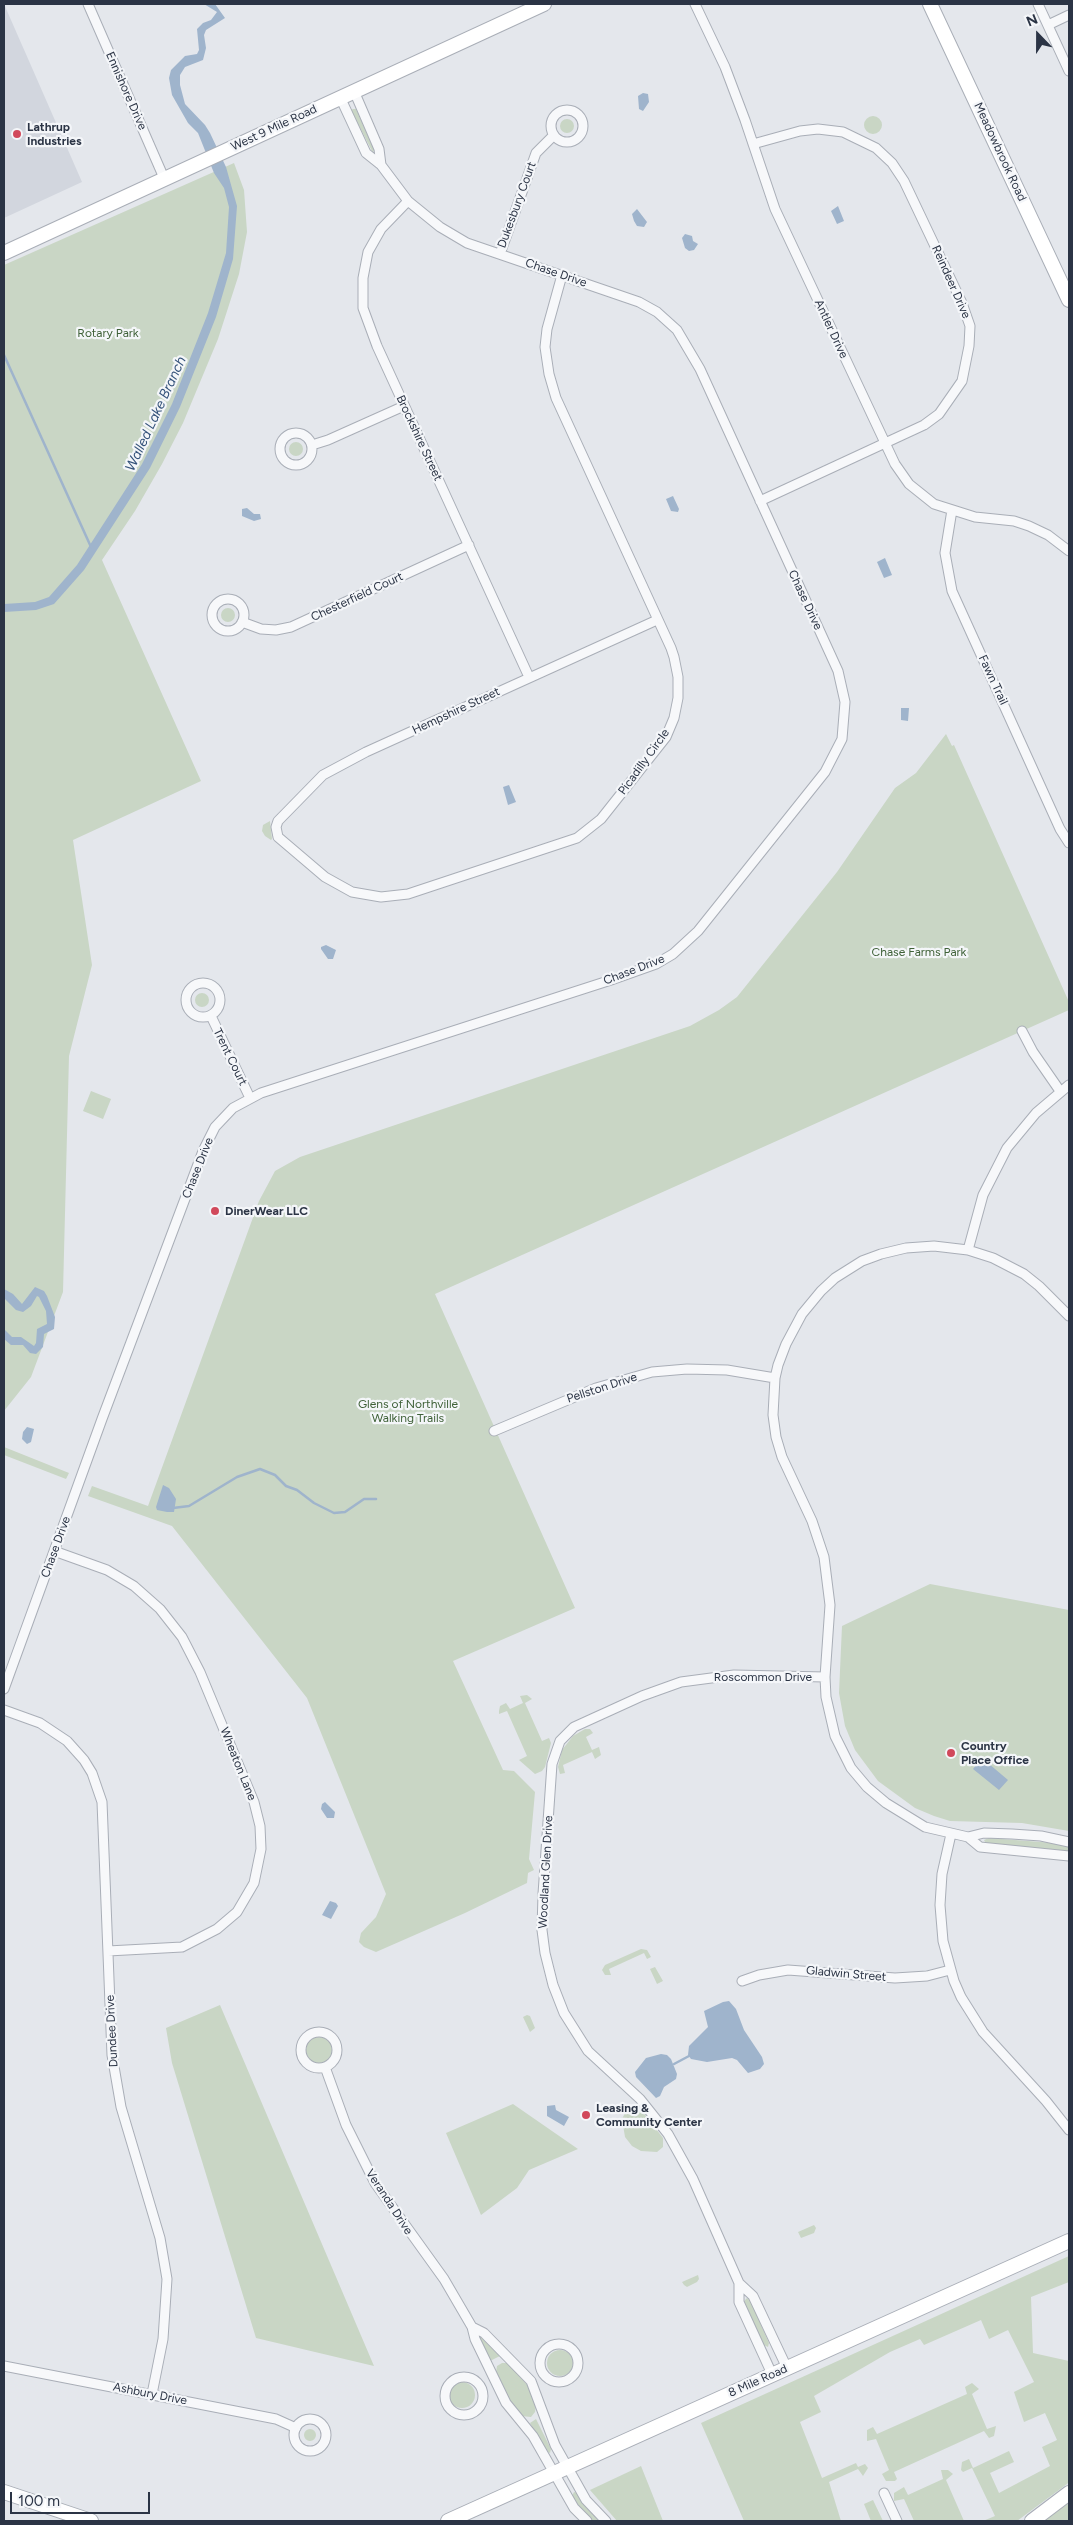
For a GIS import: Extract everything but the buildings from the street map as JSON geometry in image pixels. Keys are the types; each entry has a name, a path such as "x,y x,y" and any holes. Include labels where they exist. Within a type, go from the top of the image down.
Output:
{"street":[{"name":"Ennishore Drive","path":"88,4 164,178"},
{"name":"West 9 Mile Road","path":"4,253 544,4"},
{"name":"Antler Drive","path":"695,4 725,67 775,209 884,443 909,484 934,504 975,517 1014,521 1029,526 1048,535 1069,551"},
{"name":"Meadowbrook Road","path":"930,4 1069,299"},
{"path":"1038,4 1069,71"},
{"path":"1048,25 1069,16"},
{"name":"Chase Drive","path":"354,91 380,149 381,165"},
{"name":"Chase Drive","path":"4,1689 206,1144 215,1127 225,1116 250,1098 656,964 673,954 698,931 825,772 838,750 844,728 844,691 838,671 700,369 677,330 666,319 644,304 467,243 452,235 408,201 381,165 366,153 340,98"},
{"name":"Reindeer Drive","path":"753,144 800,131 818,129 843,132 876,148 892,163 904,181 962,303 970,326 970,346 962,381 939,414 924,425 760,501"},
{"name":"Dukesbury Court","path":"500,254 536,153 554,135"},
{"name":"Brockshire Street","path":"408,201 390,219 374,240 365,264 362,292 363,308 369,328 404,406 529,677"},
{"name":"Picadilly Circle","path":"276,830 278,837 285,845 330,881 352,892 381,897 408,894 577,838 597,822 610,808 660,745 674,718 678,698 677,668 658,620 551,385 547,363 547,328 562,275"},
{"path":"312,445 328,440 404,406"},
{"name":"Fawn Trail","path":"952,510 945,553 952,591 1060,829 1069,843"},
{"name":"Chesterfield Court","path":"242,622 261,629 276,630 291,627 469,545"},
{"name":"Hempshire Street","path":"276,830 278,821 323,775 366,752 658,620"},
{"name":"Trent Court","path":"211,1016 250,1098"},
{"path":"1022,1031 1033,1052 1060,1091"},
{"path":"968,1250 980,1202 994,1170 1025,1124 1069,1085"},
{"path":"1069,1316 1049,1294 1024,1274 993,1258 968,1250 922,1246 893,1251 862,1261 842,1273 821,1290 802,1314 786,1344 775,1378 773,1416 776,1437 787,1468 817,1533 828,1575 830,1605 825,1677 831,1724 844,1755 860,1779 886,1803 926,1827 968,1837 984,1833 1012,1834 1041,1836 1069,1842"},
{"name":"Pellston Drive","path":"494,1431 564,1400 636,1376 670,1370 698,1369 727,1370 775,1378"},
{"name":"Wheaton Lane","path":"54,1551 121,1577 160,1609 182,1637 200,1672 254,1802 260,1826 261,1849 254,1883 237,1912 217,1930 182,1947 108,1951"},
{"name":"Roscommon Drive","path":"617,1707 664,1687 710,1677 825,1677"},
{"name":"Woodland Glen Drive","path":"617,1707 574,1727 560,1741 554,1756 543,1894 542,1930 548,1966 564,2013 581,2041 597,2060 648,2109 664,2128 682,2158 740,2283 753,2296 787,2368"},
{"name":"Dundee Drive","path":"4,1710 40,1723 57,1733 76,1750 94,1778 103,1810 110,2034 115,2080 160,2238 167,2279 163,2339 152,2394"},
{"path":"951,1834 940,1889 943,1942 950,1970 961,1997 983,2032 1046,2101 1069,2130"},
{"path":"968,1837 980,1847 1069,1856"},
{"name":"Gladwin Street","path":"742,1981 758,1975 788,1970 895,1978 928,1976 950,1970"},
{"path":"313,2032 328,2034 336,2045 335,2059 325,2067 311,2066 301,2054 302,2042 313,2032"},
{"name":"Veranda Drive","path":"325,2067 346,2125 375,2183 444,2279 472,2326 475,2340 511,2410 533,2436 574,2508 587,2521"},
{"name":"8 Mile Road","path":"448,2521 1069,2241"},
{"name":"Woodland Glen Drive","path":"740,2283 739,2302 772,2374"},
{"name":"Veranda Drive","path":"472,2326 484,2333 531,2381 537,2393 547,2429 586,2500 606,2521"},
{"path":"561,2344 572,2348 576,2353 577,2370 569,2379 556,2381 544,2373 540,2363 541,2357 549,2347 561,2344"},
{"name":"Ashbury Drive","path":"4,2366 276,2420 296,2428"},
{"path":"531,2381 544,2373"},
{"path":"464,2377 476,2381 480,2386 482,2391 481,2403 473,2412 467,2414 454,2412 446,2403 445,2390 453,2380 464,2377"},
{"path":"480,2386 494,2379"},
{"path":"4,2492 91,2521"},
{"path":"884,2493 897,2521"},
{"path":"1032,2521 1069,2493"}],"shaded area":[{"path":"4,4 82,182 4,218"}],"green space":[{"path":"356,109 374,150 373,153 351,110"},
{"path":"873,116 879,119 882,125 879,131 873,134 867,131 864,125 867,119"},
{"path":"567,119 572,121 574,126 572,131 567,133 562,131 560,126 562,121"},
{"name":"Rotary Park","path":"234,163 244,190 247,232 239,274 218,339 183,423 162,464 135,511 102,560 201,781 73,840 92,965 69,1056 63,1292 31,1377 4,1411 4,265"},
{"path":"296,442 301,444 303,449 301,454 296,456 291,454 289,449 291,444"},
{"path":"228,608 233,610 235,615 233,620 228,622 223,620 221,615 223,610"},
{"name":"Chase Farms Park","path":"946,734 952,746 954,745 1069,1002 1069,1010 435,1294 575,1608 453,1661 503,1770 514,1771 535,1792 529,1859 534,1870 528,1873 527,1883 465,1913 376,1952 364,1947 359,1942 361,1933 376,1917 386,1894 307,1698 172,1526 88,1496 92,1486 148,1506 259,1201 275,1171 300,1157 690,1026 719,1010 737,997 837,872 895,788 916,773"},
{"path":"270,821 271,840 262,831 263,825"},
{"path":"202,993 207,995 209,1000 207,1005 202,1007 197,1005 195,1000 197,995"},
{"path":"91,1091 111,1099 103,1119 83,1111"},
{"path":"4,1447 69,1473 66,1479 4,1455"},
{"path":"930,1584 1069,1610 1069,1831 1022,1823 950,1821 934,1816 915,1808 878,1781 855,1750 845,1726 839,1693 842,1626"},
{"path":"527,1695 532,1699 525,1703 542,1741 549,1738 551,1743 545,1767 542,1771 535,1774 519,1760 527,1756 507,1711 499,1714 500,1706 506,1703 510,1709 523,1703 520,1696"},
{"path":"585,1729 590,1729 593,1733 586,1737 592,1750 599,1747 601,1755 595,1759 592,1752 563,1765 565,1773 560,1774 558,1767 562,1750 573,1736"},
{"path":"989,1838 1054,1843 1069,1846 1069,1852 986,1844 984,1840"},
{"path":"641,1949 647,1950 651,1957 647,1959 644,1953 609,1969 611,1975 605,1975 602,1970 605,1965"},
{"path":"655,1967 663,1981 657,1984 650,1969"},
{"path":"220,2005 374,2366 256,2338 172,2063 166,2028"},
{"path":"530,2016 535,2028 530,2032 523,2017"},
{"path":"319,2037 328,2041 332,2050 328,2059 319,2063 310,2059 306,2050 310,2041"},
{"path":"513,2104 578,2149 529,2170 517,2188 481,2215 446,2133"},
{"path":"633,2106 639,2107 663,2138 663,2147 657,2152 641,2151 632,2146 625,2137 622,2119 627,2109"},
{"path":"814,2225 816,2228 814,2233 801,2238 798,2232"},
{"path":"1069,2256 1069,2282 1031,2297 1033,2353 1069,2361 1069,2482 1067,2484 1017,2521 983,2521 995,2516 972,2468 963,2472 961,2470 962,2462 969,2459 973,2468 1009,2451 1014,2462 990,2473 999,2493 1050,2466 1042,2447 1057,2440 1045,2413 1024,2422 1014,2392 1034,2382 1008,2330 989,2339 981,2320 924,2345 920,2339 890,2352 814,2396 821,2412 800,2422 822,2478 856,2463 858,2467 865,2464 868,2468 863,2476 858,2469 829,2482 841,2521 744,2521 701,2423"},
{"path":"698,2275 699,2279 697,2282 687,2287 682,2282"},
{"path":"747,2298 750,2300 769,2343 768,2347 764,2345 744,2301"},
{"path":"478,2334 480,2334 500,2356 490,2361"},
{"path":"560,2350 569,2354 573,2363 569,2372 560,2376 551,2372 547,2363 551,2354"},
{"path":"502,2363 508,2363 530,2388 536,2406 535,2412 531,2417 521,2416 511,2404 496,2372 497,2366"},
{"path":"462,2382 471,2386 475,2395 471,2404 462,2408 453,2404 449,2395 453,2386"},
{"path":"972,2383 979,2389 972,2394 987,2429 996,2426 994,2436 989,2438 984,2431 894,2472 897,2479 895,2481 886,2481 882,2474 889,2470 876,2439 867,2441 867,2430 873,2427 877,2434 967,2394 965,2387"},
{"path":"536,2419 551,2449 550,2453 546,2451 530,2423"},
{"path":"308,2429 312,2429 316,2435 312,2441 308,2441 304,2437 304,2433"},
{"path":"641,2466 663,2521 617,2521 590,2490"},
{"path":"941,2470 948,2470 953,2474 946,2480 964,2521 914,2521 904,2499 894,2501 894,2493 904,2487 908,2495 943,2479"},
{"path":"574,2492 578,2493 584,2504 599,2521 593,2521 583,2512 572,2496"},
{"path":"873,2500 883,2521 871,2521 864,2504"},
{"path":"1069,2501 1069,2521 1043,2521"}],"water":[{"path":"204,4 215,4 225,18 206,30 204,35 206,48 203,60 185,67 180,75 180,85 185,104 210,133 226,167 237,206 233,259 216,317 180,407 150,468 84,570 54,604 36,610 4,612 4,604 35,602 49,597 77,565 142,464 172,404 208,313 226,253 229,207 224,188 214,173 198,133 188,123 172,95 169,78 171,70 185,56 197,54 199,50 197,29 203,23 211,20 217,12"},
{"path":"643,93 648,94 649,102 643,111 639,109 638,96"},
{"path":"838,206 844,221 837,224 831,211"},
{"path":"637,209 647,222 644,227 637,226 634,221 632,214"},
{"path":"685,234 692,236 693,241 698,244 694,250 689,251 685,248 682,238"},
{"path":"673,496 679,509 678,512 671,511 666,499"},
{"path":"247,508 254,514 260,514 261,519 254,521 242,516 242,509"},
{"path":"885,558 892,575 884,578 877,562"},
{"path":"901,708 909,708 908,721 901,720"},
{"path":"509,785 516,802 508,805 503,787"},
{"path":"326,945 336,950 333,959 328,959 321,949 321,947"},
{"path":"35,1287 44,1291 55,1317 54,1329 44,1334 43,1347 36,1354 30,1353 23,1345 11,1345 4,1339 4,1329 12,1337 21,1337 34,1346 36,1343 37,1329 47,1324 46,1311 39,1297 37,1296 31,1306 23,1312 16,1310 4,1298 4,1289 13,1294 22,1304"},
{"path":"27,1427 34,1429 31,1442 27,1444 22,1439 23,1432"},
{"path":"163,1485 169,1488 176,1499 174,1512 157,1510 156,1507"},
{"path":"982,1758 1008,1780 999,1790 973,1769"},
{"path":"325,1802 335,1812 334,1818 327,1818 321,1809 322,1804"},
{"path":"330,1901 338,1906 331,1919 322,1915"},
{"path":"729,2001 736,2009 744,2030 762,2057 764,2064 760,2069 748,2073 737,2060 732,2058 707,2062 691,2059 688,2055 689,2046 708,2027 704,2011"},
{"path":"661,2054 667,2055 671,2059 677,2074 676,2079 664,2087 660,2096 656,2098 636,2077 635,2072 646,2058"},
{"path":"555,2105 556,2110 569,2117 564,2126 547,2116 547,2106"}],"waterway":[{"path":"4,355 91,547"},
{"path":"173,1508 189,1506 237,1477 260,1469 275,1475 286,1486 297,1490 314,1503 334,1513 345,1512 364,1499 376,1499"},
{"path":"674,2064 689,2056"}],"place":[{"name":"Lathrup Industries","path":"17,134"},
{"name":"DinerWear LLC","path":"215,1211"},
{"name":"Country Place Office","path":"951,1753"},
{"name":"Leasing & Community Center","path":"586,2115"}],"water label":[{"name":"Walled Lake Branch","path":"156,414"}],"park label":[{"name":"Glens of Northville Walking Trails","path":"408,1411"}]}
